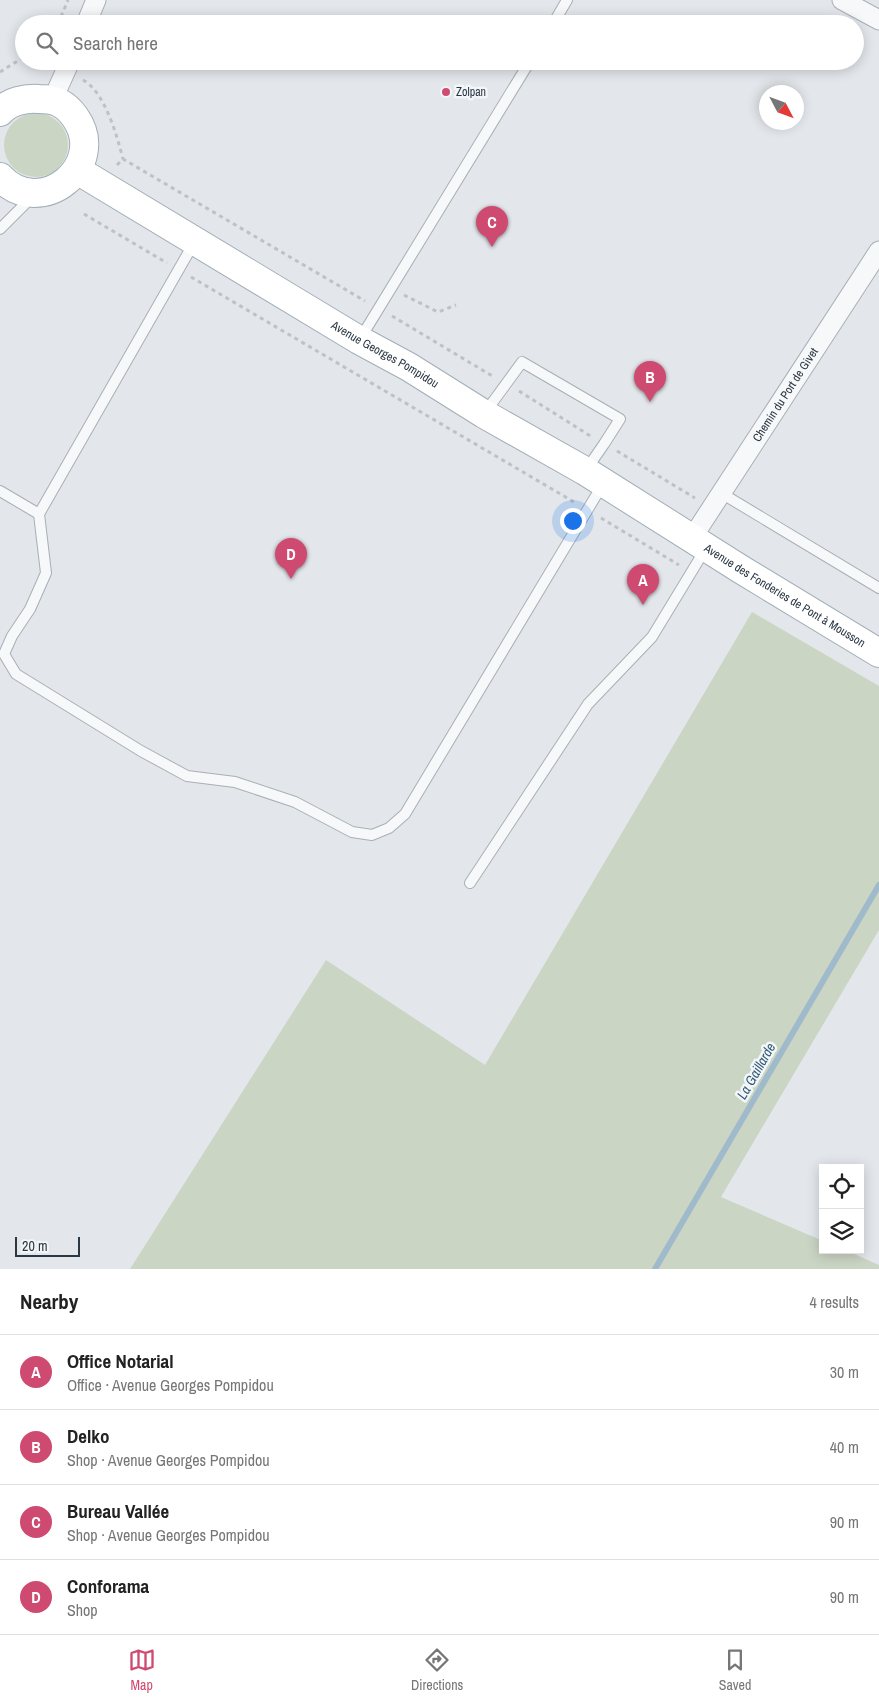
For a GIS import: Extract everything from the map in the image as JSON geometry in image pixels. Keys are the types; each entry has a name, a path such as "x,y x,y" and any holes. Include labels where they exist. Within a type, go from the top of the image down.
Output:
{"main road":[{"path":"0,177 13,188 35,194 64,185 77,170 82,160 84,143 79,123 71,111 53,99 30,98 4,105"},
{"name":"Avenue Georges Pompidou","path":"77,170 360,340 409,367 484,414 595,476 699,543"},
{"name":"Avenue des Fonderies de Pont à Mousson","path":"699,543 879,653"}],"street":[{"path":"90,15 96,0"},
{"path":"842,0 879,20"},
{"path":"53,99 66,70"},
{"name":"Chemin du Port de Givet","path":"699,543 721,493 879,251"}],"lane":[{"path":"558,15 567,0"},
{"path":"360,340 524,70"},
{"path":"0,229 35,194"},
{"path":"196,240 39,514 46,573 30,609 12,636 4,654 16,674 141,751 187,776 235,782 294,802 352,832 372,835 389,828 405,814 587,509 604,444 620,419 522,362 484,414"},
{"path":"0,491 39,514"},
{"path":"721,493 879,588"},
{"path":"470,884 588,704 652,637 690,572 699,543"}],"path":[{"path":"62,15 68,0"},
{"path":"0,72 15,63"},
{"path":"79,78 88,83 106,109 113,124 123,160 378,308 696,498"},
{"path":"112,170 123,160"},
{"path":"84,214 587,509 690,572"},
{"path":"390,288 438,312 456,305"}],"green space":[{"path":"30,113 42,113 59,122 66,133 68,145 66,157 59,168 42,177 30,177 18,172 9,163 4,151 4,139 9,127 18,118"},
{"path":"752,612 879,686 879,930 721,1197 819,1239 819,1254 854,1254 879,1265 879,1269 130,1269 326,960 485,1065"}],"waterway":[{"name":"La Gaillarde","path":"655,1269 879,885"}],"place":[{"name":"Zolpan","path":"446,92"},
{"name":"Bureau Vallée","path":"492,247"},
{"name":"Delko","path":"650,402"},
{"name":"Conforama","path":"291,579"},
{"name":"Office Notarial","path":"643,605"}]}
